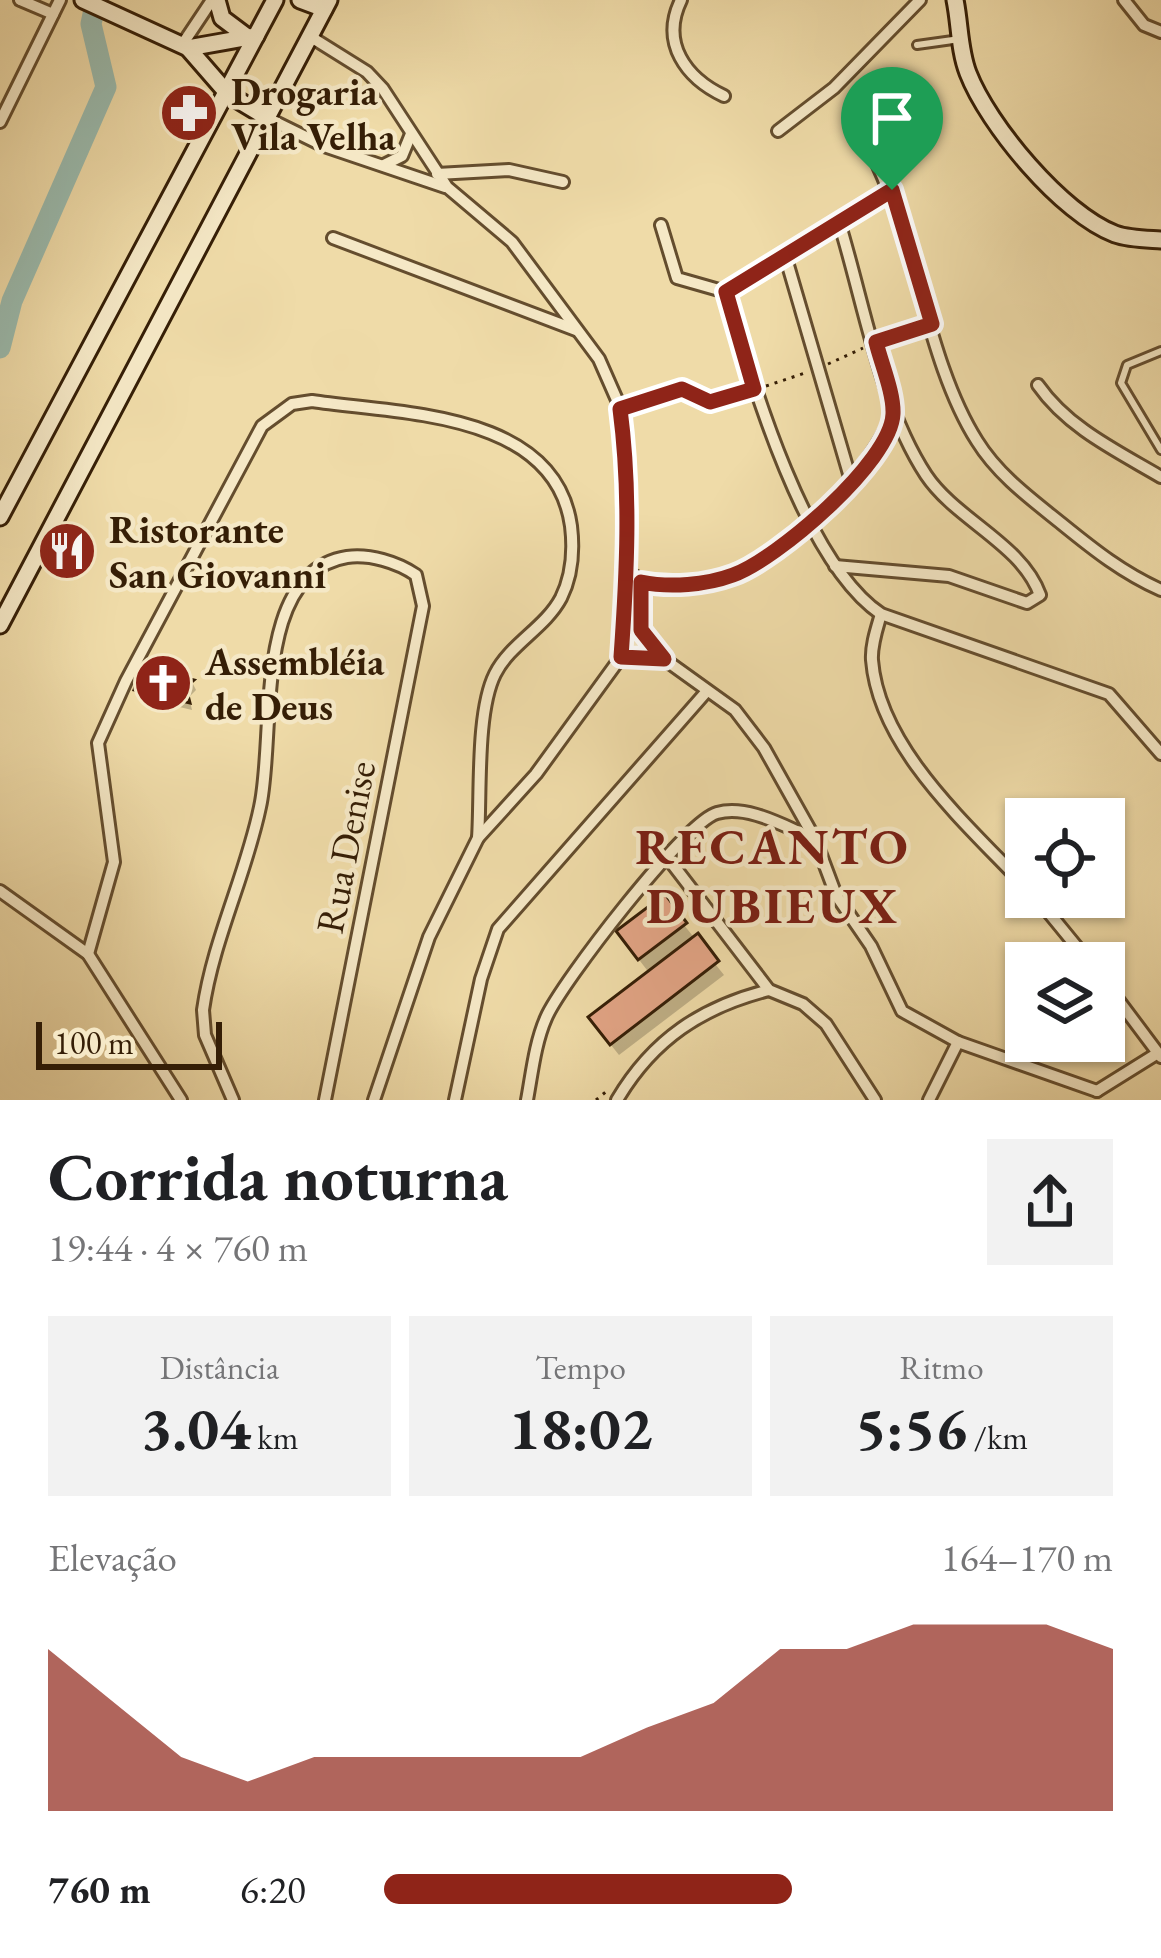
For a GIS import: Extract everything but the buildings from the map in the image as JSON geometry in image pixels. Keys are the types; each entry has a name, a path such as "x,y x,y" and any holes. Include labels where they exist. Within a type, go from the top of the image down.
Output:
{"main road":[{"path":"215,0 222,18 251,36"},
{"path":"0,518 228,94 251,36 275,0"},
{"path":"0,625 327,5 300,0"},
{"path":"956,0 966,69 999,125 1069,204 1119,236 1160,240"},
{"path":"85,2 185,46 228,94 269,119"},
{"path":"185,46 251,36"}],"street":[{"path":"20,0 53,14"},
{"path":"0,122 59,0"},
{"path":"185,46 215,0"},
{"path":"681,0 673,29 682,64 691,79 724,96"},
{"path":"778,131 834,88 920,0"},
{"path":"1124,0 1144,25 1161,32"},
{"path":"311,37 368,72 447,187 512,242 599,358 620,409 628,466 627,656"},
{"path":"269,119 324,146 447,187"},
{"path":"384,166 403,156 411,134"},
{"path":"869,147 892,190 962,411 994,465 1108,562 1161,590"},
{"path":"437,174 509,170 563,182"},
{"path":"661,225 671,271 707,290 726,292 892,190"},
{"path":"835,566 949,576 1027,604 1038,601 1028,572 943,496 893,415 839,222"},
{"path":"333,238 579,331"},
{"path":"785,255 852,484"},
{"path":"726,292 754,389 810,520 861,601 881,614 1109,694 1161,754"},
{"path":"876,342 932,324"},
{"path":"1038,385 1052,405 1082,430 1161,477"},
{"path":"88,954 114,862 98,743 125,681 262,426 277,411 311,401 485,429 518,447 566,497 572,570 560,599 508,656 488,696 478,838"},
{"path":"628,573 641,582 678,584 736,574 852,484 893,415"},
{"name":"Rua Denise","path":"233,1100 206,1035 207,985 260,807 274,652 295,589 340,558 362,556 404,566 416,575 423,606 325,1100"},
{"path":"374,1100 429,937 478,838 536,773 627,656 641,630 641,582"},
{"path":"881,614 872,660 888,714 910,754 1005,864"},
{"path":"641,630 664,659 735,710 764,748 815,839 827,878 871,946 892,999 916,1021 1100,1096 1159,1055 1125,1009"},
{"path":"627,656 664,659"},
{"path":"455,1100 481,979 498,928 707,691"},
{"path":"527,1100 544,1021 561,989 667,857 715,813 748,812 815,839"},
{"path":"667,857 769,990 803,1004 826,1024 875,1100"},
{"path":"0,891 88,954 182,1100"},
{"path":"1053,918 1073,942"},
{"path":"617,1100 640,1065 685,1022 729,1000 769,990"},
{"path":"929,1100 958,1042"}],"lane":[{"path":"916,45 960,39"},
{"path":"1161,351 1127,365 1121,383 1161,450"}],"path":[{"path":"620,409 682,389 710,402 754,389"}],"waterway":[{"path":"0,348 12,301 106,87 91,24 96,0"}],"place":[{"name":"Drogaria Vila Velha","path":"189,113"},
{"name":"Ristorante San Giovanni","path":"67,551"},
{"name":"Assembléia de Deus","path":"163,683"}],"district":[{"name":"RECANTO DUBIEUX","path":"773,875"}],"route":[{"path":"892,190 932,324 876,342 893,415 873,456 852,484 757,563 712,580 641,582 641,630 664,659 621,657 628,573 628,466 620,409 682,389 710,402 754,389 726,292 892,190"}]}
